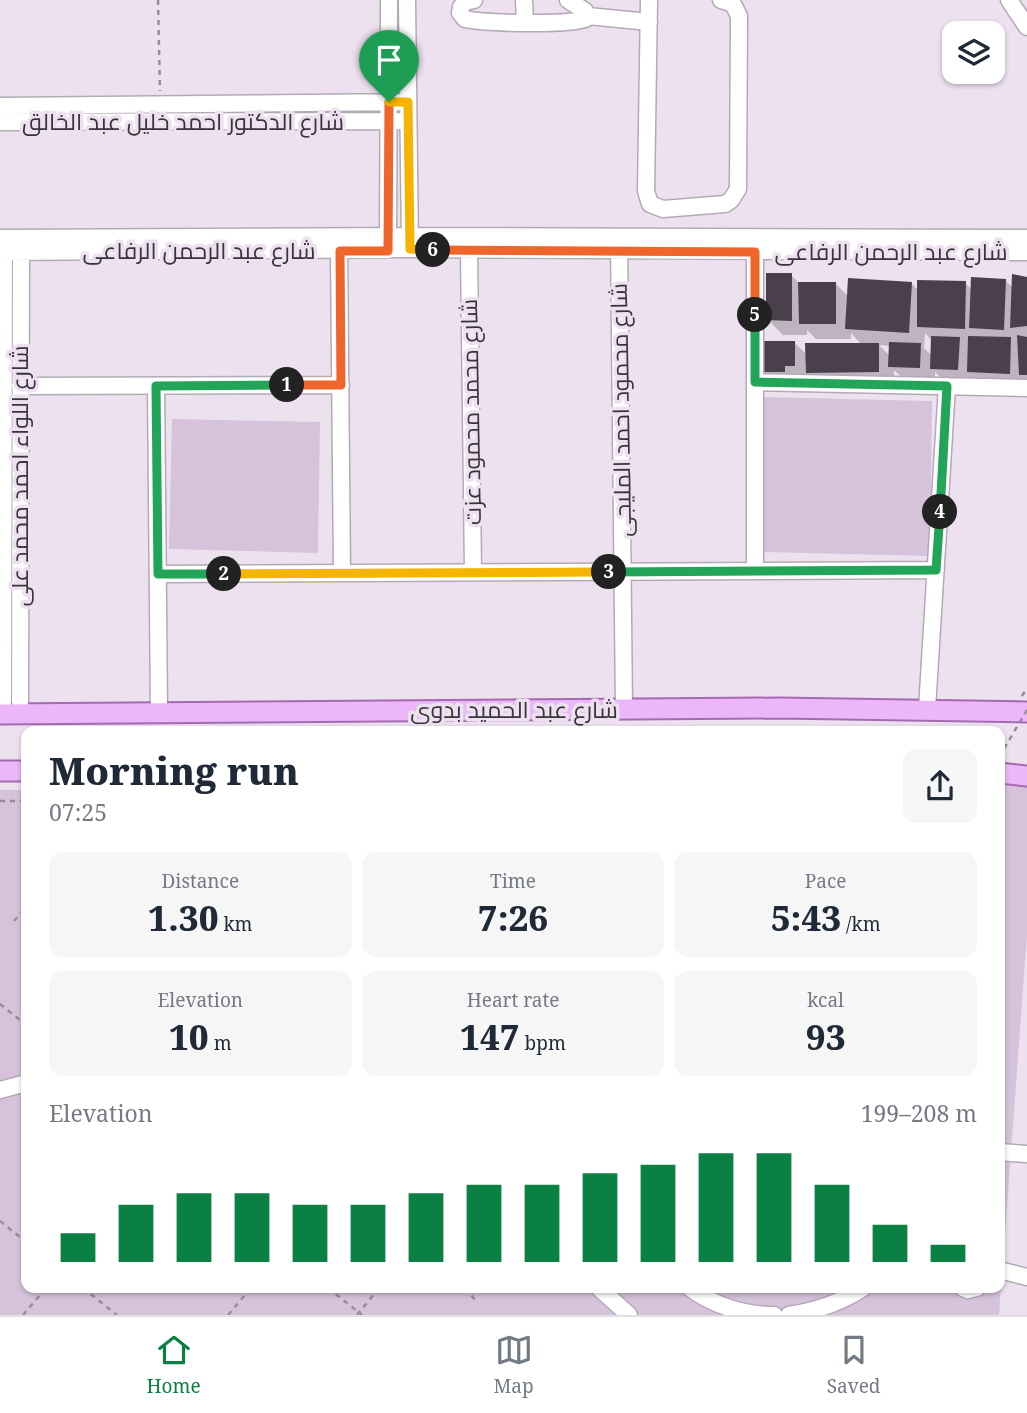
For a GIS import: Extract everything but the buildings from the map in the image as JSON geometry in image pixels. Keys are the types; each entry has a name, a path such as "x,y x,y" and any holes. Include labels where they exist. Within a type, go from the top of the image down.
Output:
{"main road":[{"name":"شارع عبد الحميد بدوى","path":"8,714 927,709 1027,711"},
{"path":"0,771 21,771"},
{"path":"1005,773 1025,774"}],"street":[{"path":"388,243 389,0"},
{"path":"407,0 410,242"},
{"path":"474,0 465,2 461,7 460,13 465,19 567,22 583,20 588,16 649,22"},
{"path":"524,0 525,21"},
{"path":"568,0 582,8 588,16"},
{"path":"649,0 646,191 648,200 663,209 725,204 738,189 740,21 736,8 721,0"},
{"path":"1009,0 1027,27"},
{"name":"شارع الدكتور احمد خليل عبد الخالق","path":"0,106 408,102"},
{"name":"شارع الدكتور احمد خليل عبد الخالق","path":"0,122 408,121"},
{"name":"شارع عبد الرحمن الرفاعى","path":"8,245 410,242 619,244 1027,238"},
{"name":"شارع عبد الرحمن الرفاعى","path":"410,242 469,251 619,244 755,252 1027,252"},
{"name":"شارع عبد الرحمن الرفاعى","path":"8,245 340,251 388,243"},
{"name":"شارع محمود احمد المليجى","path":"619,244 624,710"},
{"name":"شارع اللواء احمد محمد على","path":"8,245 20,386 8,714"},
{"name":"شارع اللواء احمد محمد على","path":"8,245 2,550 8,714"},
{"path":"340,251 342,573"},
{"name":"شارع محمد محمود عزت","path":"469,251 473,572"},
{"path":"755,252 755,571"},
{"path":"755,382 1027,388"},
{"path":"20,386 341,385"},
{"path":"156,386 159,713"},
{"path":"927,709 947,386"},
{"path":"158,574 936,570"},
{"path":"0,1090 21,1084"},
{"path":"1005,1152 1027,1154"},
{"path":"1005,1272 1027,1278"},
{"path":"605,1293 629,1315"},
{"path":"695,1293 713,1309 774,1315"},
{"path":"789,1315 836,1303 854,1293"}],"path":[{"path":"158,0 160,104"},
{"path":"1005,747 1027,711"},
{"path":"0,801 21,801"},
{"path":"14,921 21,913"},
{"path":"0,1004 21,1021"},
{"path":"0,1221 21,1238"},
{"path":"23,1315 42,1293"},
{"path":"89,1293 117,1315"},
{"path":"228,1315 247,1293"},
{"path":"334,1293 359,1314 375,1293"},
{"path":"469,1293 476,1301"}],"shaded area":[{"path":"764,397 932,401 930,556 762,552"},
{"path":"172,419 320,422 318,553 169,549"},
{"path":"1005,785 1027,787 1027,935 1005,1234"},
{"path":"0,790 21,790 21,1293 1001,1293 999,1315 0,1315"}],"route":[{"path":"389,102 408,102 410,249 755,252 755,382 947,386 936,570 158,574 156,386 341,385 340,251 388,251 389,102"}]}
